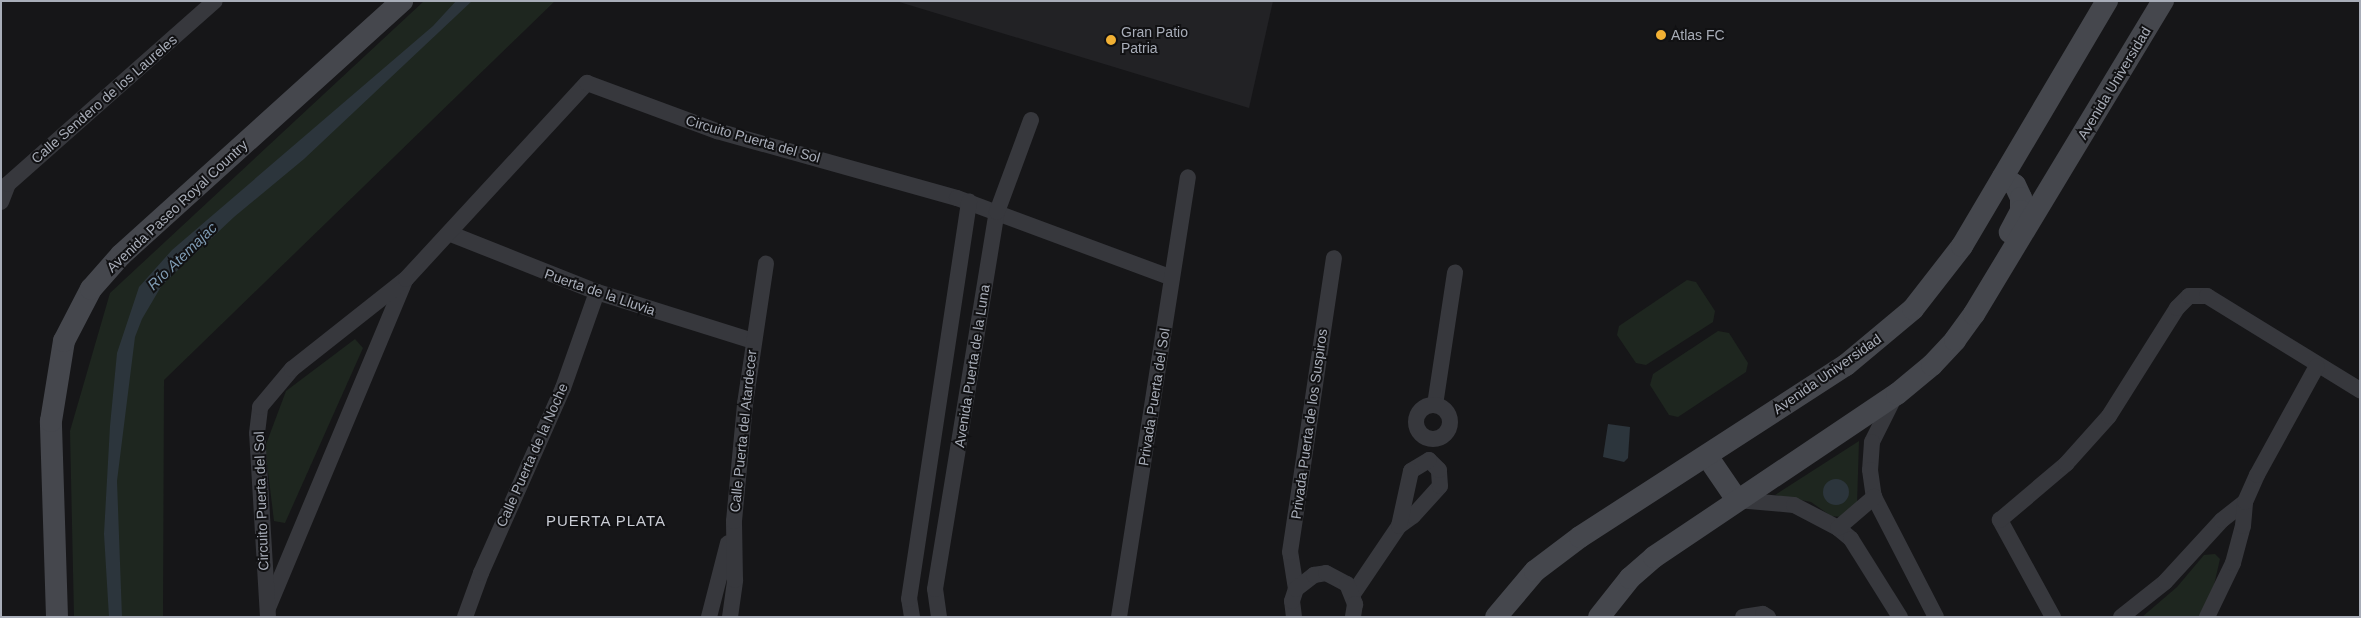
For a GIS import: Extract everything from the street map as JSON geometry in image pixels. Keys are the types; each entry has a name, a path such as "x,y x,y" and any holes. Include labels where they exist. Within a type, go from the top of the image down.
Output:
{"main road":[{"name":"Avenida Paseo Royal Country","path":"57,617 52,421 64,341 91,289 122,255 402,1"},
{"name":"Avenida Universidad","path":"1496,617 1535,571 1580,537 1846,364 1906,315 1940,278 2003,177 2107,1"},
{"name":"Avenida Universidad","path":"1599,617 1630,578 1654,557 1897,394 1932,365 1974,314 2163,1"},
{"path":"1974,314 1984,276 2021,211 2019,192 2003,177"},
{"path":"1706,456 1737,500"}],"street":[{"name":"Calle Sendero de los Laureles","path":"1,202 5,183 215,1"},
{"name":"Circuito Puerta del Sol","path":"267,614 256,433 260,407 292,369 406,279 451,234 587,83 717,131 878,174 969,202 1172,278"},
{"name":"Avenida Puerta de la Luna","path":"939,617 935,589 997,212 1031,120"},
{"name":"Privada Puerta del Sol","path":"1119,617 1188,178"},
{"name":"Avenida Puerta de la Luna","path":"912,617 909,599 969,202"},
{"name":"Puerta de la Lluvia","path":"451,234 597,292 753,342"},
{"name":"Privada Puerta de los Suspiros","path":"1294,617 1292,601 1296,589 1290,552 1334,258"},
{"name":"Calle Puerta del Atardecer","path":"730,617 734,580 734,522 753,342 766,264"},
{"path":"1435,405 1455,272"},
{"name":"Circuito Puerta del Sol","path":"267,614 406,279"},
{"name":"Calle Puerta de la Noche","path":"465,617 562,388 597,292"},
{"path":"2053,617 2000,520 2066,464 2109,416 2177,308 2189,296 2207,296 2316,366 2360,390"},
{"path":"2207,617 2232,563 2243,526 2245,502 2276,437 2316,366"},
{"path":"1897,394 1872,442 1870,470 1874,497 1936,617"},
{"path":"1435,405 1446,411 1450,424 1444,435 1431,438 1420,432 1416,420 1423,408 1435,405"},
{"path":"934,435 960,438"},
{"path":"1429,460 1431,438"},
{"path":"1353,594 1399,526 1413,516 1440,486 1439,470 1429,460"},
{"path":"1399,526 1411,471 1429,460"},
{"path":"1838,528 1874,497"},
{"path":"1737,500 1794,505 1838,528 1852,540 1900,617"},
{"path":"2121,617 2165,582 2222,520 2245,502"},
{"name":"Calle Puerta del Atardecer","path":"709,617 734,522"},
{"path":"1296,589 1314,574 1326,573 1347,584 1353,594 1353,617"},
{"path":"1743,617 1768,617"}],"shaded area":[{"path":"424,1 555,1 164,380 163,617 74,617 70,431 110,293"},
{"path":"896,1 1273,1 1249,108"},
{"path":"1687,280 1696,282 1715,311 1713,322 1646,365 1636,363 1617,335 1619,326"},
{"path":"1718,331 1729,333 1748,363 1746,372 1678,417 1669,415 1650,385 1653,374"},
{"path":"355,339 363,348 285,523 274,521 265,447 286,391"},
{"path":"1859,441 1857,505 1841,517 1831,516 1811,502 1775,495"},
{"path":"2215,554 2220,559 2214,585 2199,617 2142,617 2177,587 2204,555"}],"water":[{"name":"Río Atemajac","path":"456,1 472,1 304,159 234,217 162,285 142,319 135,337 117,481 122,617 109,617 104,534 110,426 117,353 139,287 172,250 433,26"},
{"path":"1608,424 1630,427 1628,458 1624,462 1603,457"},
{"path":"1836,479 1845,483 1849,492 1845,501 1836,505 1827,501 1823,492 1827,483"}],"place":[{"name":"Atlas FC","path":"1661,35"},
{"name":"Gran Patio Patria","path":"1111,40"}],"district":[{"name":"PUERTA PLATA","path":"606,521"}]}
